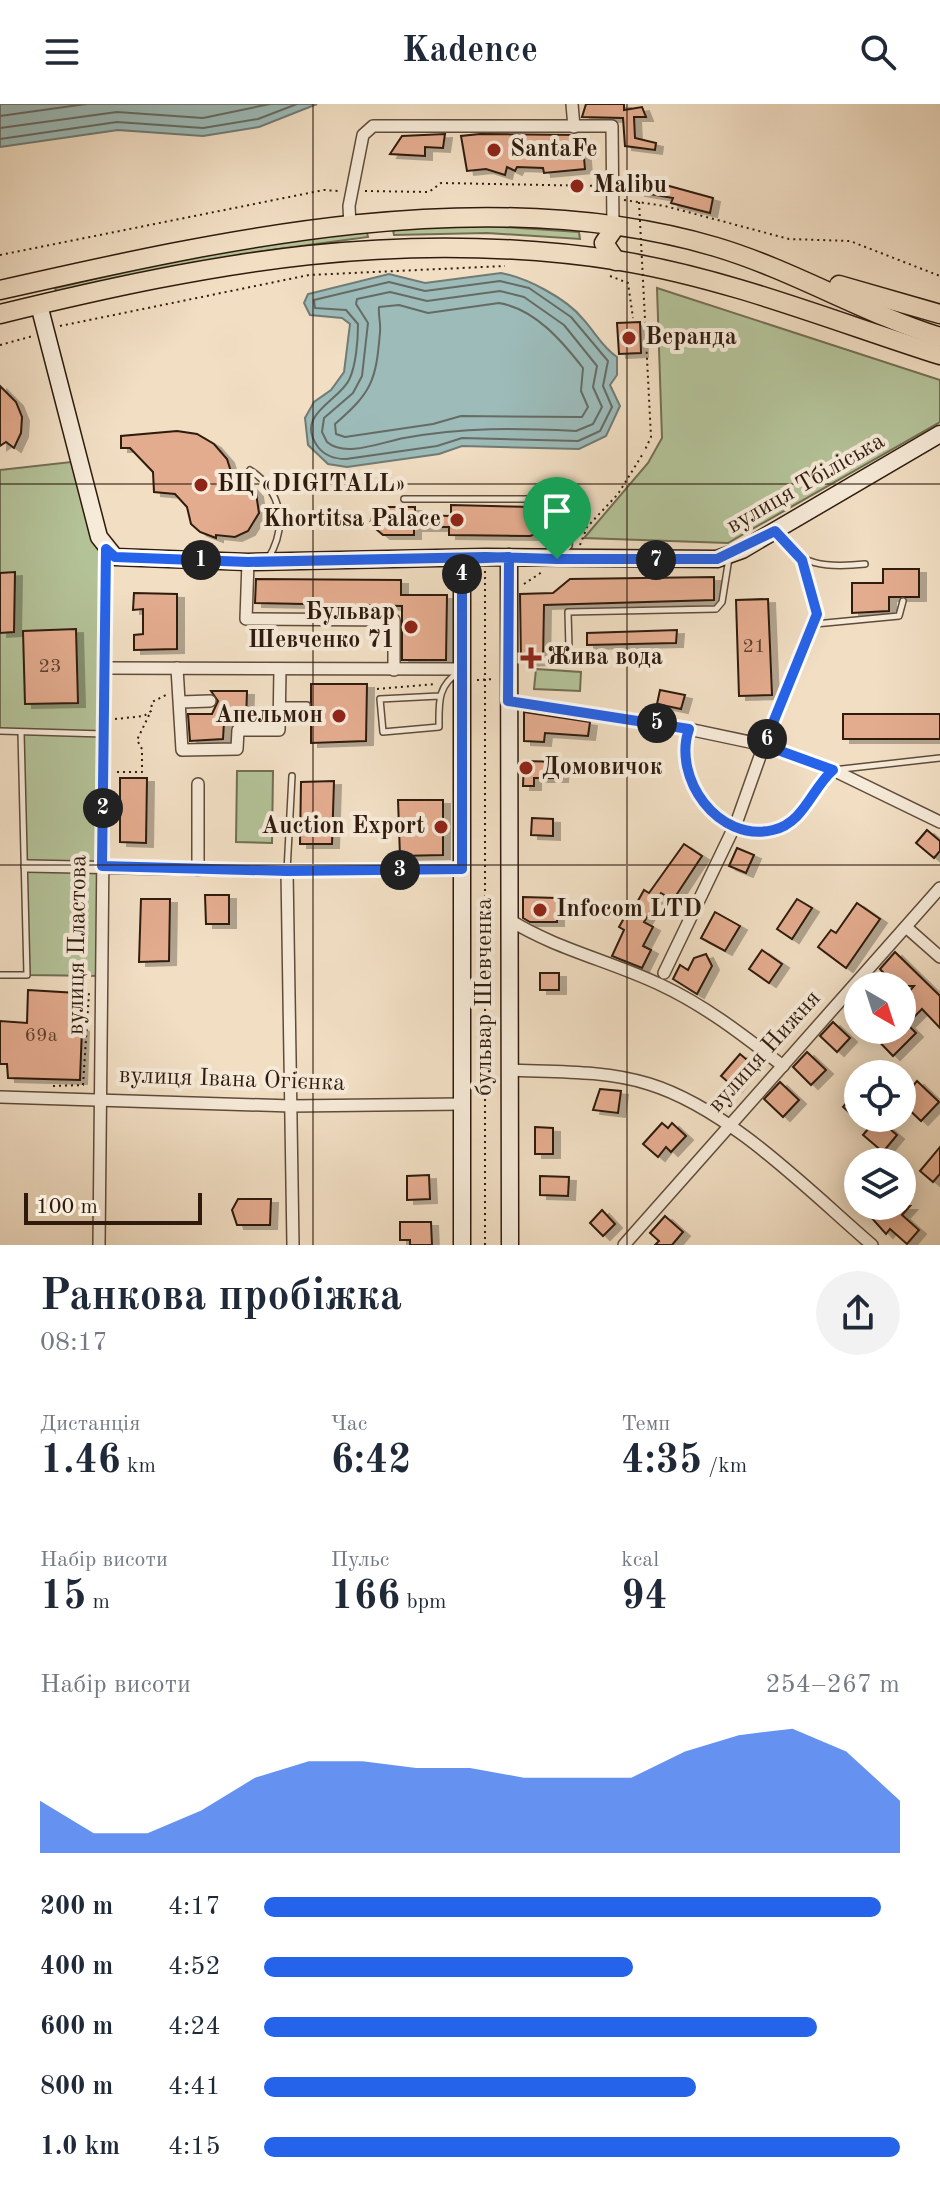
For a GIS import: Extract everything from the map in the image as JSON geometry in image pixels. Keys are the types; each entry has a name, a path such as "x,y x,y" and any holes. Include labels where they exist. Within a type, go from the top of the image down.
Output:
{"main road":[{"path":"0,290 238,239 358,225 488,217 614,226 715,247 940,337"},
{"path":"400,222 391,233 404,248"},
{"path":"570,254 582,239 582,232 573,223"},
{"path":"358,225 372,237 361,250"},
{"path":"611,268 604,243 614,226"},
{"path":"0,314 250,260 361,250 509,247 570,254 611,268 721,286 940,355"},
{"path":"758,263 940,314"},
{"path":"33,282 39,305"}],"street":[{"path":"572,104 574,127"},
{"path":"358,225 352,191 363,135 373,126 612,126 614,226"},
{"name":"вулиця Пластова","path":"39,305 89,500 110,553 102,866 99,1245"},
{"name":"вулиця Тбіліська","path":"110,553 248,562 509,557 551,565 709,560 729,556 775,531 940,434"},
{"name":"бульвар Шевченка","path":"509,557 510,1245"},
{"name":"бульвар Шевченка","path":"462,559 468,675 462,869 462,1245"},
{"path":"248,562 246,619 394,620 394,670"},
{"path":"106,668 394,670 468,675"},
{"path":"177,668 182,750 237,749 238,730 279,730 280,669"},
{"path":"181,702 210,701"},
{"path":"508,701 689,729 764,745 833,770 940,822"},
{"path":"664,973 735,825 764,745"},
{"path":"198,784 198,870"},
{"path":"27,866 287,871 462,869"},
{"path":"287,871 293,1245"},
{"name":"вулиця Нижня","path":"624,1245 940,888"},
{"path":"508,919 531,933 659,984 705,1008 783,1066"},
{"path":"906,927 940,957"},
{"path":"509,1070 575,1073 649,1084 729,1126 872,1245"},
{"name":"вулиця Івана Огієнка","path":"0,1097 291,1106 463,1104"}],"lane":[{"path":"250,470 266,482 279,510 278,540 266,562"},
{"path":"404,499 541,498 555,502 566,511 571,524 569,546 551,565"},
{"path":"764,745 817,614 802,560 775,531"},
{"path":"569,648 568,612 716,609 722,602 729,556"},
{"path":"802,560 830,568 865,564"},
{"path":"815,624 899,616 903,601"},
{"path":"439,696 380,699 383,732 439,727 439,696 450,678 468,675"},
{"path":"280,705 307,705"},
{"path":"689,729 686,754 694,789 708,808 735,825 762,831 783,825 809,804 833,770 940,758"},
{"path":"0,731 105,734"},
{"path":"0,975 27,975 27,866 21,733"},
{"path":"287,871 292,776"}],"path":[{"path":"0,255 324,190 429,192 441,183 612,192 639,202 789,239 850,241 940,276"},
{"path":"580,549 587,527 618,494 651,437 639,202"},
{"path":"0,345 46,330 309,275 511,265"},
{"path":"611,268 628,283 633,318"},
{"path":"485,1245 483,680 486,557"},
{"path":"519,588 551,565"},
{"path":"468,675 483,680 504,679"},
{"path":"377,689 440,684"},
{"path":"116,772 142,772 142,749 137,740 152,702 180,688"},
{"path":"109,719 144,716 151,711"},
{"path":"83,1085 86,1006 92,981"}],"green space":[{"path":"489,226 579,232 580,239 487,233 394,235 393,230 395,227"},
{"path":"366,229 368,237 242,254 58,296 55,288 179,259"},
{"path":"657,288 940,380 940,422 728,543 584,538 648,463 662,438"},
{"path":"80,461 112,558 106,668 102,976 27,975 21,733 0,731 0,470"},
{"path":"536,669 581,672 580,691 534,689"},
{"path":"237,771 273,771 272,843 236,842"}],"water":[{"path":"0,104 317,104 259,127 203,136 118,130 0,147"},
{"path":"501,273 534,284 567,304 617,357 617,375 610,385 620,406 606,436 579,449 462,446 439,454 347,467 328,464 308,445 305,418 314,402 331,390 344,372 350,324 342,318 310,315 304,303 308,294 389,274 425,283"}],"building":[{"path":"586,104 624,104 624,110 642,107 646,117 634,117 635,138 656,143 655,150 625,146 623,118 582,117"},
{"path":"445,134 443,148 425,147 425,156 390,154 402,136"},
{"path":"582,135 585,169 544,173 543,168 517,167 515,171 507,167 505,175 486,169 467,171 461,136"},
{"path":"640,178 713,198 710,213 671,203 673,198 638,192"},
{"name":"Веранда","path":"640,322 641,353 619,354 617,323"},
{"path":"0,386 16,402 22,417 21,433 14,448 6,442 0,446"},
{"name":"БЦ «DIGITALL»","path":"177,431 197,434 214,444 227,459 233,478 246,482 256,493 259,513 248,531 235,537 216,535 216,538 200,532 191,524 187,507 175,494 154,492 153,472 130,448 121,448 121,436"},
{"name":"Khortitsa Palace","path":"451,505 533,507 541,512 544,524 539,533 530,536 449,535 449,527 414,527 414,535 383,535 370,524 373,513 384,507 415,507 415,515 451,516"},
{"path":"883,569 919,569 919,597 889,597 889,611 852,613 852,583 883,583"},
{"path":"15,572 14,632 0,633 0,573"},
{"path":"714,577 714,600 544,605 543,661 521,662 520,594 553,593 570,579"},
{"path":"256,579 401,580 401,595 447,595 446,660 402,660 402,606 255,603"},
{"path":"134,593 177,594 177,649 134,650 134,635 143,634 143,609 133,610"},
{"path":"768,599 772,695 739,696 736,600"},
{"path":"76,629 78,703 25,704 23,631"},
{"path":"677,630 676,643 587,645 587,633"},
{"name":"Апельмон","path":"311,684 367,684 366,741 311,743"},
{"path":"660,690 685,695 681,709 657,704"},
{"path":"211,691 247,691 246,722 224,722 223,739 190,741 188,714 212,714 218,701"},
{"path":"524,712 590,722 588,736 545,733 544,742 524,741"},
{"path":"843,714 940,714 940,739 843,739"},
{"path":"524,761 562,762 561,778 534,778 534,786 523,786"},
{"path":"120,778 147,778 146,843 120,842"},
{"path":"334,781 332,844 300,844 301,782"},
{"path":"398,800 443,800 443,855 400,856"},
{"path":"532,818 553,819 553,836 531,835"},
{"path":"927,830 940,841 940,851 934,858 916,843"},
{"path":"684,844 702,856 673,900 661,893 644,922 653,927 643,946 651,950 642,968 612,956 624,930 619,927 627,913 630,915 644,890 649,893"},
{"path":"737,848 754,855 746,873 729,866"},
{"path":"205,895 229,895 229,924 206,924"},
{"name":"Infocom LTD","path":"523,897 557,898 557,922 530,922 523,918"},
{"path":"141,899 170,899 169,961 139,962"},
{"path":"797,899 812,908 792,939 777,929"},
{"path":"857,903 880,919 846,968 818,947 831,930 836,933"},
{"path":"715,912 740,926 725,951 701,938"},
{"path":"762,950 782,964 769,983 749,969"},
{"path":"895,952 915,972 883,972 880,969"},
{"path":"706,954 712,966 697,994 673,979 680,965 688,970 694,958"},
{"path":"540,973 559,973 559,990 540,990"},
{"path":"916,973 940,996 940,1028 922,1009 916,1015"},
{"path":"28,990 77,993 75,1025 82,1028 80,1080 8,1078 7,1064 0,1064 0,1021 27,1023"},
{"path":"833,1022 844,1032 844,1044 837,1052 820,1036"},
{"path":"881,1044 905,1044 893,1056"},
{"path":"807,1052 826,1070 811,1085 793,1067"},
{"path":"740,1054 753,1065 735,1088 721,1076"},
{"path":"917,1081 939,1102 921,1121 916,1116"},
{"path":"780,1082 799,1100 783,1117 764,1099"},
{"path":"600,1089 621,1091 618,1113 593,1110"},
{"path":"662,1123 668,1128 672,1123 686,1136 671,1152 666,1147 658,1157 643,1144"},
{"path":"535,1127 553,1128 553,1154 535,1154"},
{"path":"866,1132 893,1132 897,1135 886,1148 878,1148 863,1135"},
{"path":"940,1147 940,1174 933,1182 920,1171"},
{"path":"429,1175 430,1199 407,1200 407,1176"},
{"path":"540,1176 569,1177 568,1196 540,1195"},
{"path":"238,1199 271,1199 270,1225 237,1225 232,1210"},
{"path":"602,1210 615,1224 603,1236 590,1223"},
{"path":"665,1216 683,1232 672,1245 655,1245 659,1241 650,1233"},
{"path":"874,1220 908,1220 919,1230 907,1244 890,1229 886,1234"},
{"path":"400,1222 431,1222 432,1245 410,1245 410,1240 400,1240"}],"place":[{"name":"SantaFe","path":"494,150"},
{"name":"Malibu","path":"577,186"},
{"name":"Веранда","path":"629,338"},
{"name":"БЦ «DIGITALL»","path":"201,485"},
{"name":"Khortitsa Palace","path":"457,520"},
{"name":"Бульвар Шевченко 71","path":"411,627"},
{"name":"Жива вода","path":"531,658"},
{"name":"Апельмон","path":"339,716"},
{"name":"Домовичок","path":"526,768"},
{"name":"Auction Export","path":"441,827"},
{"name":"Infocom LTD","path":"540,910"}],"route":[{"path":"557,559 509,557 486,557 248,562 115,557 106,549 102,866 287,871 462,869 462,559 509,557 508,701 689,729 686,754 694,789 717,816 739,827 774,830 793,819 809,804 833,770 764,745 817,614 802,560 786,547 775,531 742,550 717,559 557,559"}]}
